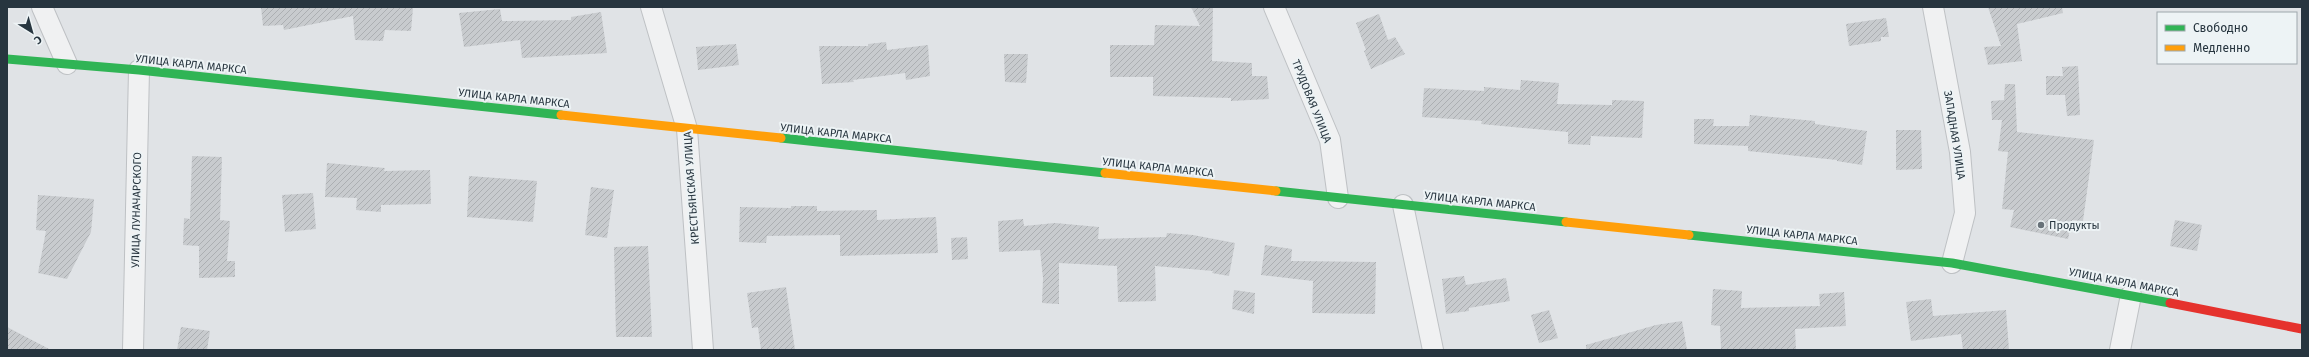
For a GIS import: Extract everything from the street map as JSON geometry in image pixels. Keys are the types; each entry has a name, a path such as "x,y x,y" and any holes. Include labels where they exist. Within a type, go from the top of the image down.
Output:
{"main road":[{"name":"УЛИЦА КАРЛА МАРКСА","path":"7,59 139,70 1952,263 2131,295 2302,329"}],"street":[{"path":"42,7 67,64"},
{"name":"КРЕСТЬЯНСКАЯ УЛИЦА","path":"651,7 687,129 703,350"},
{"name":"ТРУДОВАЯ УЛИЦА","path":"1274,7 1330,140 1338,198"},
{"name":"ЗАПАДНАЯ УЛИЦА","path":"1932,7 1960,152 1965,213 1952,263"},
{"name":"УЛИЦА ЛУНАЧАРСКОГО","path":"133,350 139,70"},
{"path":"1403,205 1434,350"},
{"path":"2120,350 2131,295"}],"building":[{"path":"261,7 413,8 411,31 385,30 383,41 355,40 353,16 284,30 283,25 263,26"},
{"path":"1191,7 1213,7 1212,61 1252,63 1252,76 1267,76 1269,99 1231,101 1231,98 1153,96 1153,77 1110,77 1110,45 1154,45 1155,25 1200,26"},
{"path":"1988,7 2062,7 2063,13 2017,24 2022,61 1988,65 1984,47 2001,46"},
{"path":"500,9 502,21 571,20 571,17 601,12 607,53 522,58 520,40 464,47 459,13"},
{"path":"1379,14 1388,40 1395,37 1405,54 1371,69 1356,23"},
{"path":"1886,18 1889,37 1881,37 1881,41 1849,46 1846,24"},
{"path":"886,42 887,50 928,45 930,76 906,80 905,73 853,80 854,82 822,84 819,46 868,46 868,44"},
{"path":"736,44 739,65 698,70 696,47"},
{"path":"1004,54 1028,54 1026,83 1005,82"},
{"path":"2078,66 2080,115 2067,116 2065,95 2046,95 2046,76 2063,76 2062,67"},
{"path":"1521,80 1559,83 1557,104 1612,105 1612,100 1644,101 1642,138 1591,136 1590,145 1568,144 1568,132 1481,124 1482,121 1422,117 1424,88 1484,91 1484,87 1520,90"},
{"path":"2005,84 2015,84 2017,132 2094,140 2083,221 2072,220 2068,239 2010,227 2014,210 2002,209 2008,152 1998,151 2002,120 1992,120 1991,101 2004,100"},
{"path":"1750,115 1815,121 1815,124 1867,131 1862,165 1837,160 1748,151 1748,146 1694,144 1694,119 1714,119 1713,126 1749,126"},
{"path":"1896,130 1921,130 1922,169 1896,170"},
{"path":"192,156 222,157 220,220 230,221 227,261 235,261 235,277 199,278 199,246 183,245 184,218 190,219"},
{"path":"327,163 385,168 384,171 430,170 431,204 381,205 381,212 356,210 357,198 325,197"},
{"path":"469,176 537,181 533,222 467,217"},
{"path":"591,187 614,190 607,238 585,235"},
{"path":"313,193 316,229 285,232 282,195"},
{"path":"38,195 94,199 91,232 67,279 38,273 46,231 36,230"},
{"path":"791,206 817,206 817,211 877,210 877,220 936,217 938,253 840,256 840,235 767,236 766,243 739,242 740,207 791,208"},
{"path":"1023,219 1024,226 1055,223 1099,227 1098,239 1166,237 1167,233 1193,235 1235,243 1229,276 1212,273 1213,271 1155,266 1156,301 1118,302 1117,266 1059,263 1059,304 1042,303 1043,278 1040,250 999,252 998,221"},
{"path":"2175,220 2202,225 2197,251 2170,246"},
{"path":"967,237 968,259 952,260 951,238"},
{"path":"1265,245 1292,249 1291,261 1376,262 1375,314 1312,313 1313,281 1261,275"},
{"path":"648,246 652,337 616,337 614,247"},
{"path":"1464,276 1466,285 1506,278 1510,301 1469,308 1469,311 1446,314 1442,279"},
{"path":"786,287 795,350 761,350 758,327 752,328 747,293"},
{"path":"1713,289 1742,291 1741,308 1820,306 1819,294 1844,292 1846,326 1795,329 1796,350 1721,350 1720,326 1711,325"},
{"path":"1234,290 1255,293 1254,314 1232,309"},
{"path":"1931,299 1933,316 2006,310 2009,350 1963,350 1961,334 1911,341 1906,302"},
{"path":"1549,310 1558,338 1539,343 1531,315"},
{"path":"1682,321 1687,350 1586,350 1586,345 1656,325"},
{"path":"7,327 51,350 7,350"},
{"path":"181,327 210,331 207,350 177,350"}],"traffic: fast":[{"path":"7,59 139,70 561,115"},
{"path":"781,138 1105,173"},
{"path":"1276,191 1566,222"},
{"path":"1689,235 1952,263 2170,303"}],"traffic: slow":[{"path":"561,115 781,138"},
{"path":"1105,173 1276,191"},
{"path":"1566,222 1689,235"}],"traffic: jam":[{"path":"2170,303 2302,329"}],"place":[{"name":"Продукты","path":"2041,225"}]}
